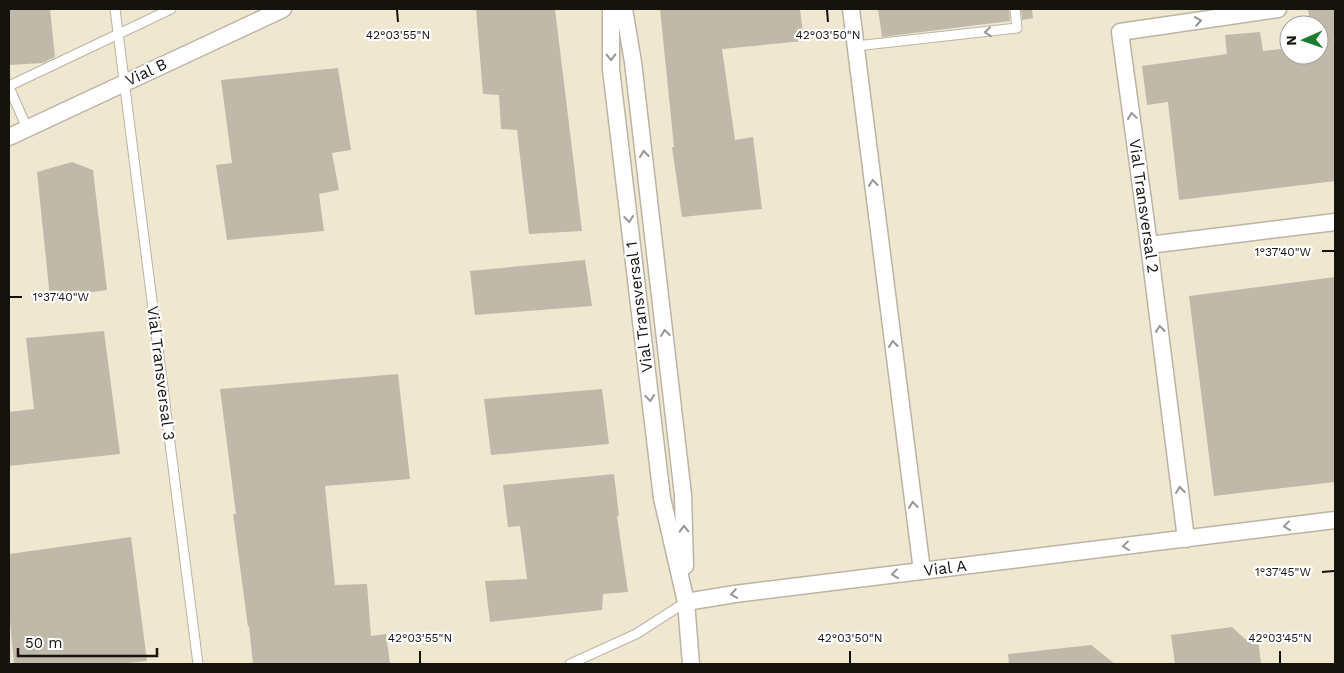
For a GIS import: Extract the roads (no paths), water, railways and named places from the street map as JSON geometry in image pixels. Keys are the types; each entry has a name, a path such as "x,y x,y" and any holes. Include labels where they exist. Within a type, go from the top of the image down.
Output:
{"street":[{"name":"Vial B","path":"9,137 283,9"},
{"name":"Vial Transversal 1","path":"611,9 612,69 661,489 698,664"},
{"name":"Vial Transversal 1","path":"624,9 633,62 683,495 686,602 691,664"},
{"path":"851,9 922,571"},
{"name":"Vial Transversal 2","path":"1186,539 1120,32 1278,9"},
{"path":"1149,245 1335,222"},
{"name":"Vial A","path":"686,602 735,594 1335,520"}],"lane":[{"name":"Vial Transversal 3","path":"115,9 198,664"},
{"path":"27,128 9,87 171,9"},
{"path":"856,46 1017,28 1015,9"},
{"name":"Vial A","path":"570,664 636,634 686,602"}]}
